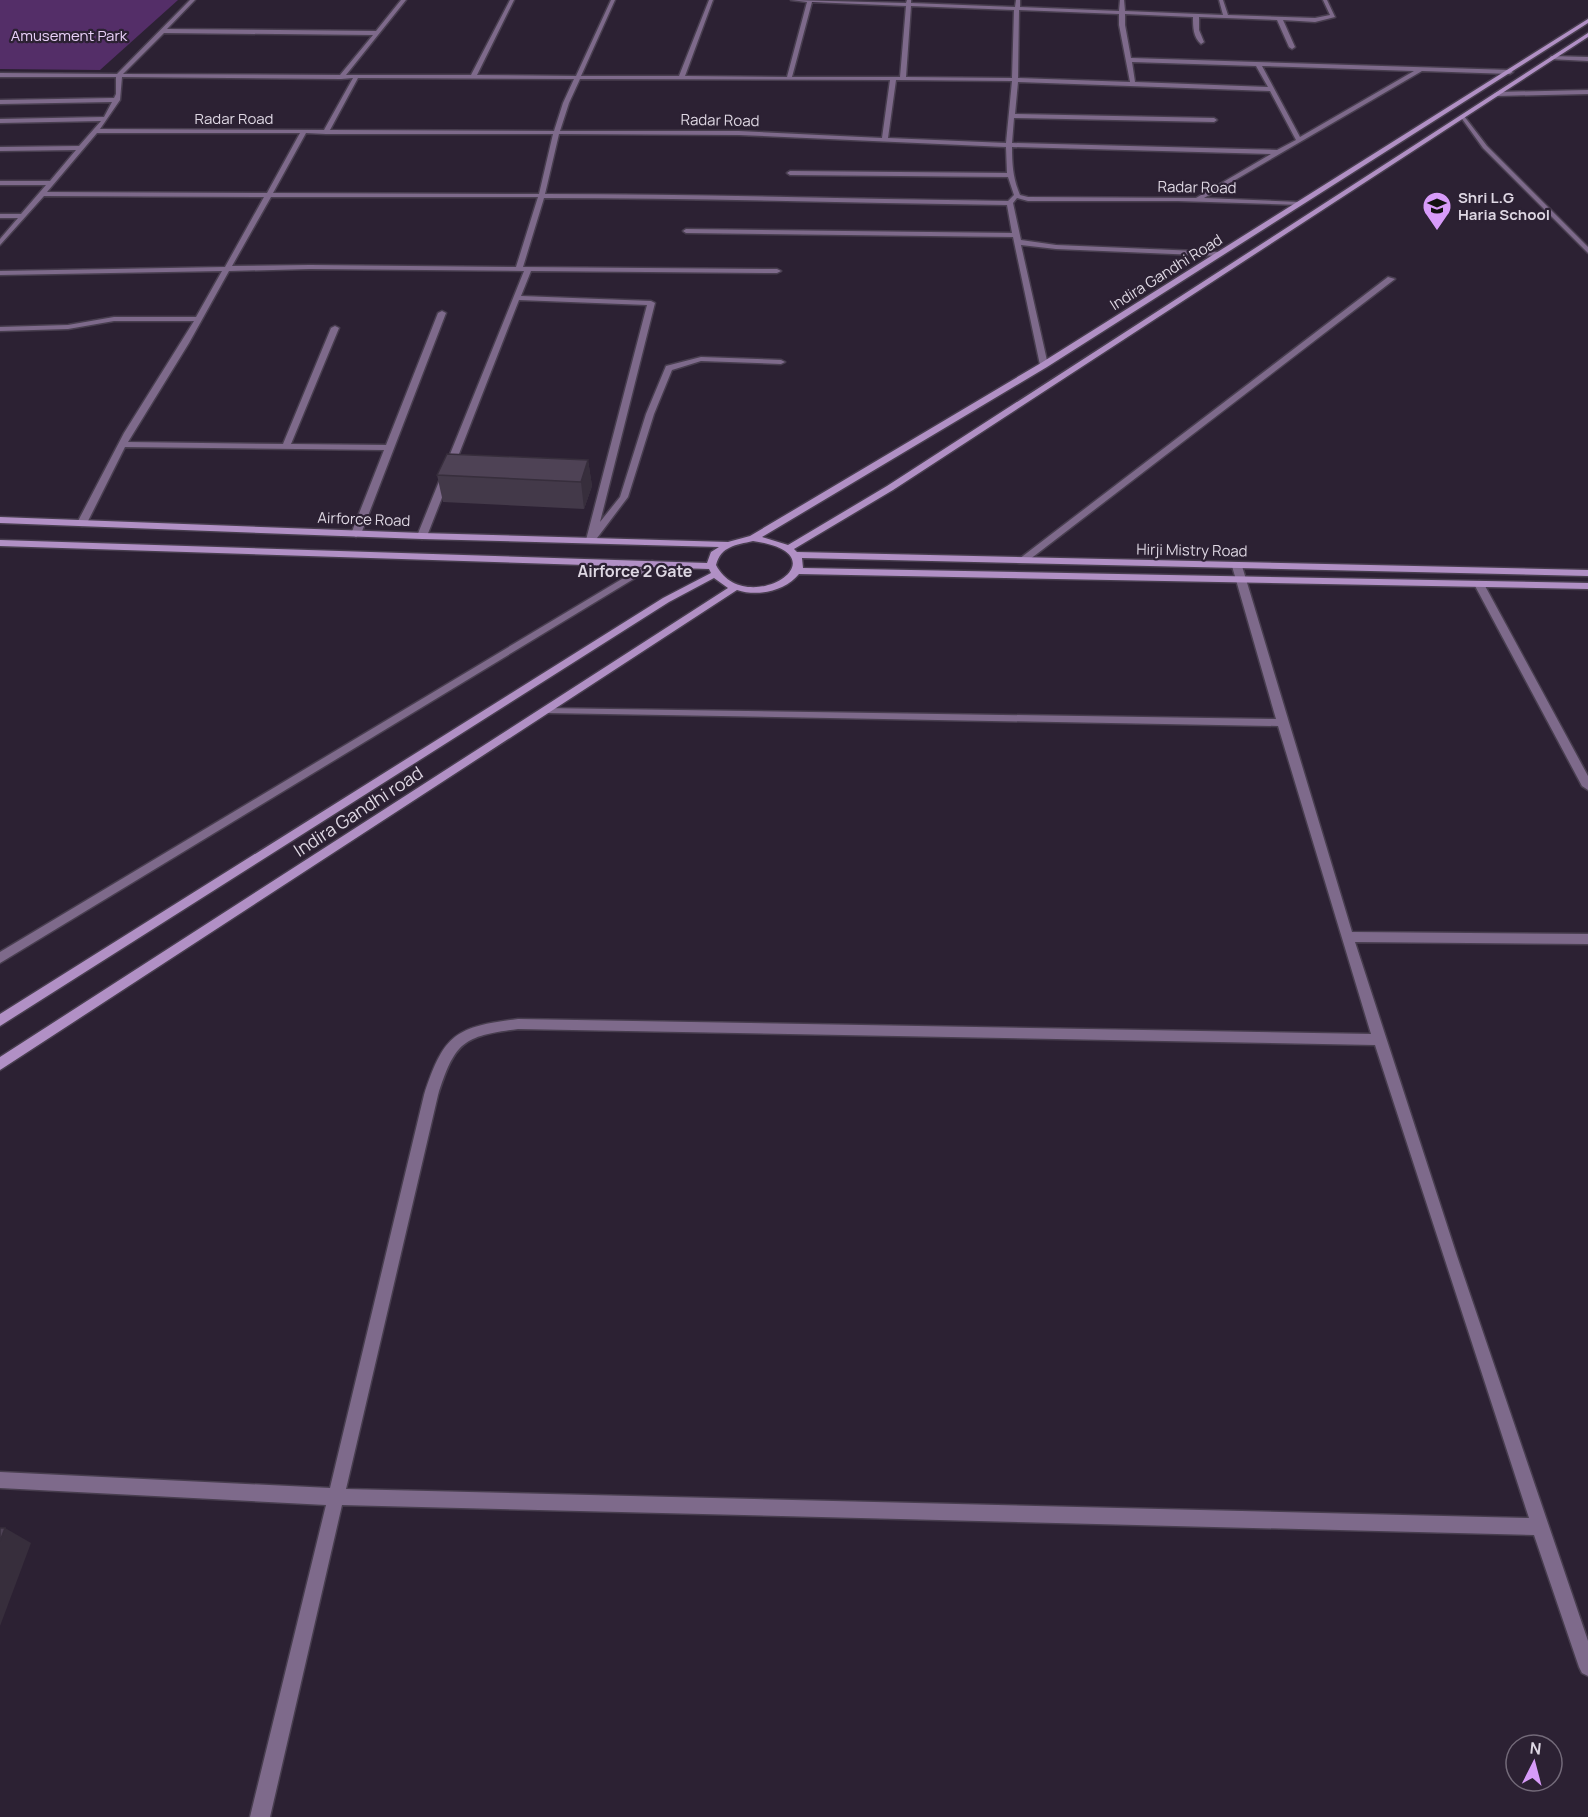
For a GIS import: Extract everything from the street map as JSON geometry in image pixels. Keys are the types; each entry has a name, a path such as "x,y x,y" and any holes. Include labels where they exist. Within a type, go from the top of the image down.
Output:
{"main road":[{"name":"Indira Gandhi Road","path":"753,538 1044,365 1588,21"},
{"name":"Indira Gandhi Road","path":"792,551 1588,35"},
{"path":"1531,57 1551,58"},
{"path":"1473,95 1497,94"},
{"path":"1443,113 1462,117"},
{"name":"Airforce Road","path":"0,520 356,534 727,544"},
{"path":"753,538 779,542 792,551 798,563 796,571 779,586 749,590 735,588 722,582 712,571 712,558 718,550 727,544 753,538"},
{"name":"Airforce Road","path":"0,543 652,564 712,571"},
{"name":"Hirji Mistry Road","path":"792,551 1022,561 1588,573"},
{"name":"Indira Gandhi road","path":"0,1021 712,571"},
{"name":"Hirji Mistry Road","path":"796,571 1588,586"},
{"name":"Indira Gandhi road","path":"0,1064 735,588"}],"street":[{"path":"0,243 106,119 117,100 119,75 193,0"},
{"path":"341,76 404,0"},
{"path":"473,77 512,0"},
{"path":"422,536 516,298 566,103 613,0"},
{"path":"681,78 711,0"},
{"path":"793,0 909,2 1326,20 1333,16 1325,0"},
{"path":"789,79 810,0"},
{"path":"43,194 680,196 826,201 1010,202 1017,196 1009,175 1009,145 1016,80 1015,26 1018,0"},
{"path":"1122,0 1121,12 1133,84"},
{"path":"1221,0 1226,16"},
{"path":"903,80 909,2"},
{"path":"1196,14 1196,30 1201,42"},
{"path":"1279,18 1292,47"},
{"path":"162,31 376,33"},
{"path":"1551,58 1580,59 1588,62"},
{"path":"1129,60 1510,72"},
{"path":"1258,64 1299,140"},
{"path":"1197,200 1421,69"},
{"path":"0,75 1016,80 1271,89"},
{"path":"326,132 356,77"},
{"path":"885,139 893,80"},
{"path":"1497,94 1588,92"},
{"path":"0,102 117,100"},
{"path":"1012,116 1214,120"},
{"path":"1462,117 1485,147 1588,251"},
{"path":"0,121 106,119"},
{"name":"Radar Road","path":"96,131 739,134 1009,145 1279,152"},
{"path":"82,523 123,444 199,319 304,132"},
{"path":"0,149 82,148"},
{"path":"790,174 1009,175"},
{"path":"0,183 52,183"},
{"name":"Radar Road","path":"1017,196 1044,199 1197,200 1299,204"},
{"path":"1010,202 1044,365"},
{"path":"0,216 24,216"},
{"path":"686,231 1017,238 1056,247 1220,254"},
{"path":"0,273 310,267 523,271 777,271"},
{"path":"1022,561 1391,279"},
{"path":"516,298 651,303 591,540"},
{"path":"356,534 442,313"},
{"path":"0,329 68,327 114,319 199,319"},
{"path":"286,446 335,328"},
{"path":"591,540 624,497 650,414 669,368 701,359 781,362"},
{"path":"123,444 389,448"},
{"path":"0,958 652,564"},
{"path":"1237,566 1282,723 1348,937 1483,1361 1588,1667"},
{"path":"1479,584 1588,786"},
{"path":"547,710 1282,723"},
{"path":"1348,937 1588,939"},
{"path":"260,1817 431,1095 440,1066 457,1039 478,1028 518,1024 1381,1040"},
{"path":"0,1480 336,1497 1540,1527"}],"green space":[{"name":"Amusement Park","path":"0,0 178,0 100,70 0,69"}],"building":[{"path":"447,454 588,460 581,482 437,475"},
{"path":"0,1528 5,1528 0,1541"}],"place":[{"name":"Shri L.G Haria School","path":"1437,232"}],"district":[{"name":"Airforce 2 Gate","path":"635,571"}]}
